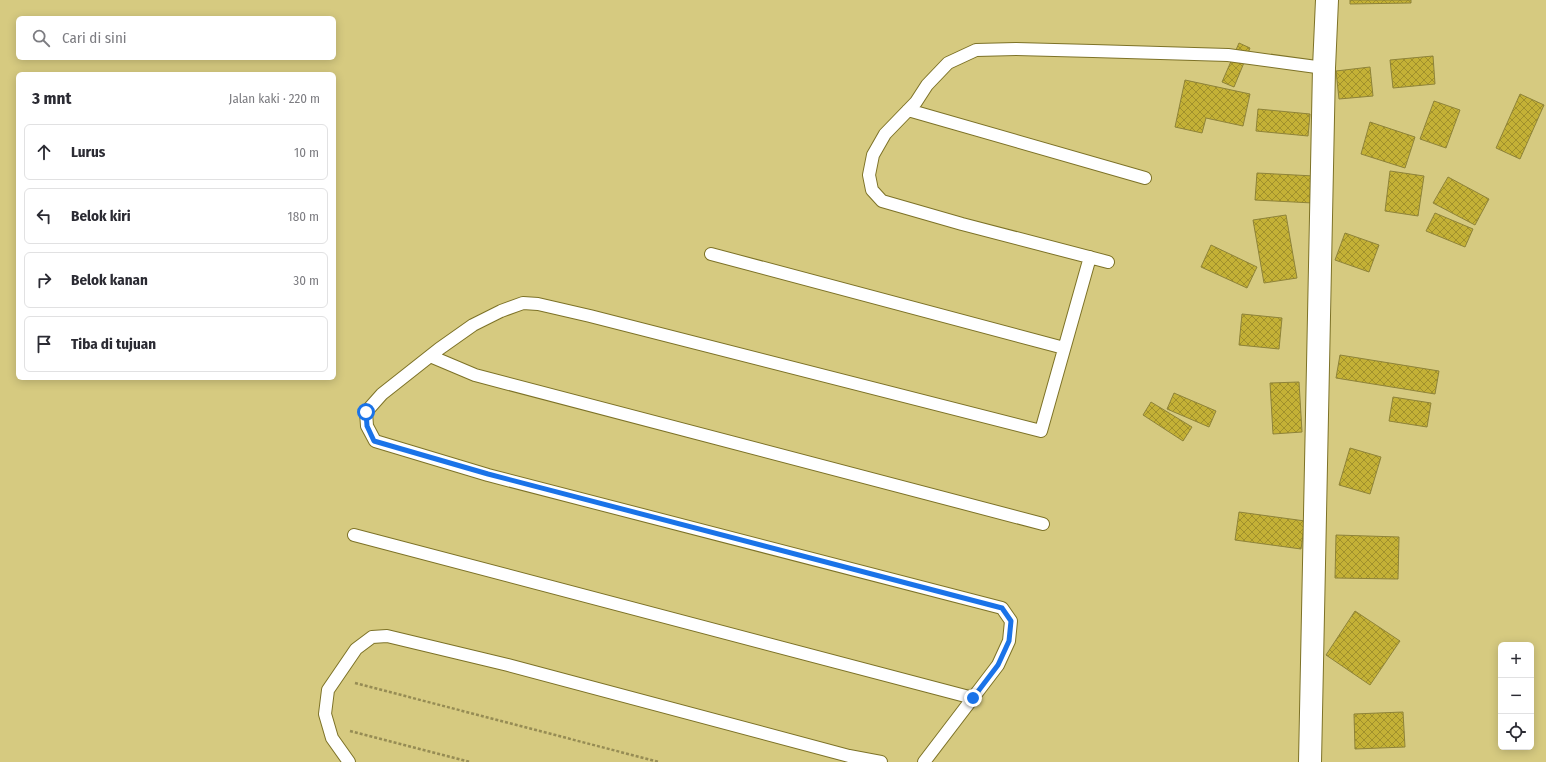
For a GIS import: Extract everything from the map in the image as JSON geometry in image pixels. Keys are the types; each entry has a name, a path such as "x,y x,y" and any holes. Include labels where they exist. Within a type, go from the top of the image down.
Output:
{"main road":[{"path":"1310,762 1324,68 1327,0"}],"lane":[{"path":"1108,262 962,224 882,201 872,190 869,175 872,155 885,134 916,102 927,85 948,63 976,50 1093,51 1228,55 1324,68"},
{"path":"908,110 1145,178"},
{"path":"711,254 1064,348"},
{"path":"924,762 998,665 1009,641 1011,621 1002,608 488,474 374,441 367,426 366,412 382,394 430,356 473,325 523,303 538,304 786,365 1041,431 1090,257"},
{"path":"430,356 475,375 1043,524"},
{"path":"354,535 973,698"},
{"path":"349,762 332,738 328,725 325,714 328,690 356,650 372,637 387,636 508,665 850,756 881,762"}],"path":[{"path":"336,678 659,762"},
{"path":"328,725 470,762"}],"building":[{"path":"1350,0 1411,0 1411,3 1350,4"},
{"path":"1239,43 1250,48 1234,87 1222,82"},
{"path":"1433,56 1435,84 1393,88 1390,60"},
{"path":"1370,67 1373,96 1339,99 1336,71"},
{"path":"1185,80 1250,94 1243,126 1206,118 1202,133 1175,127"},
{"path":"1520,94 1544,105 1520,159 1496,148"},
{"path":"1434,101 1460,110 1446,148 1420,139"},
{"path":"1258,109 1310,114 1308,136 1256,131"},
{"path":"1370,122 1415,137 1405,168 1361,154"},
{"path":"1390,171 1424,176 1418,216 1385,211"},
{"path":"1257,173 1314,176 1313,203 1255,200"},
{"path":"1448,177 1489,199 1475,225 1433,203"},
{"path":"1435,213 1473,229 1465,247 1426,231"},
{"path":"1286,215 1297,278 1264,283 1253,220"},
{"path":"1345,233 1379,245 1369,272 1335,260"},
{"path":"1211,245 1257,267 1247,288 1201,267"},
{"path":"1242,314 1282,318 1279,349 1239,345"},
{"path":"1340,355 1439,371 1435,394 1336,378"},
{"path":"1299,382 1302,432 1273,434 1270,383"},
{"path":"1174,393 1216,411 1209,427 1167,409"},
{"path":"1393,397 1431,403 1427,427 1389,421"},
{"path":"1151,402 1192,427 1183,441 1143,415"},
{"path":"1350,448 1381,457 1370,494 1339,485"},
{"path":"1239,512 1305,521 1301,549 1235,540"},
{"path":"1336,535 1399,537 1398,579 1335,578"},
{"path":"1355,611 1400,641 1370,685 1326,655"},
{"path":"1403,712 1405,747 1355,749 1354,714"}],"route":[{"path":"366,412 367,426 374,441 488,474 1002,608 1011,621 1009,641 998,665 973,698"}]}
